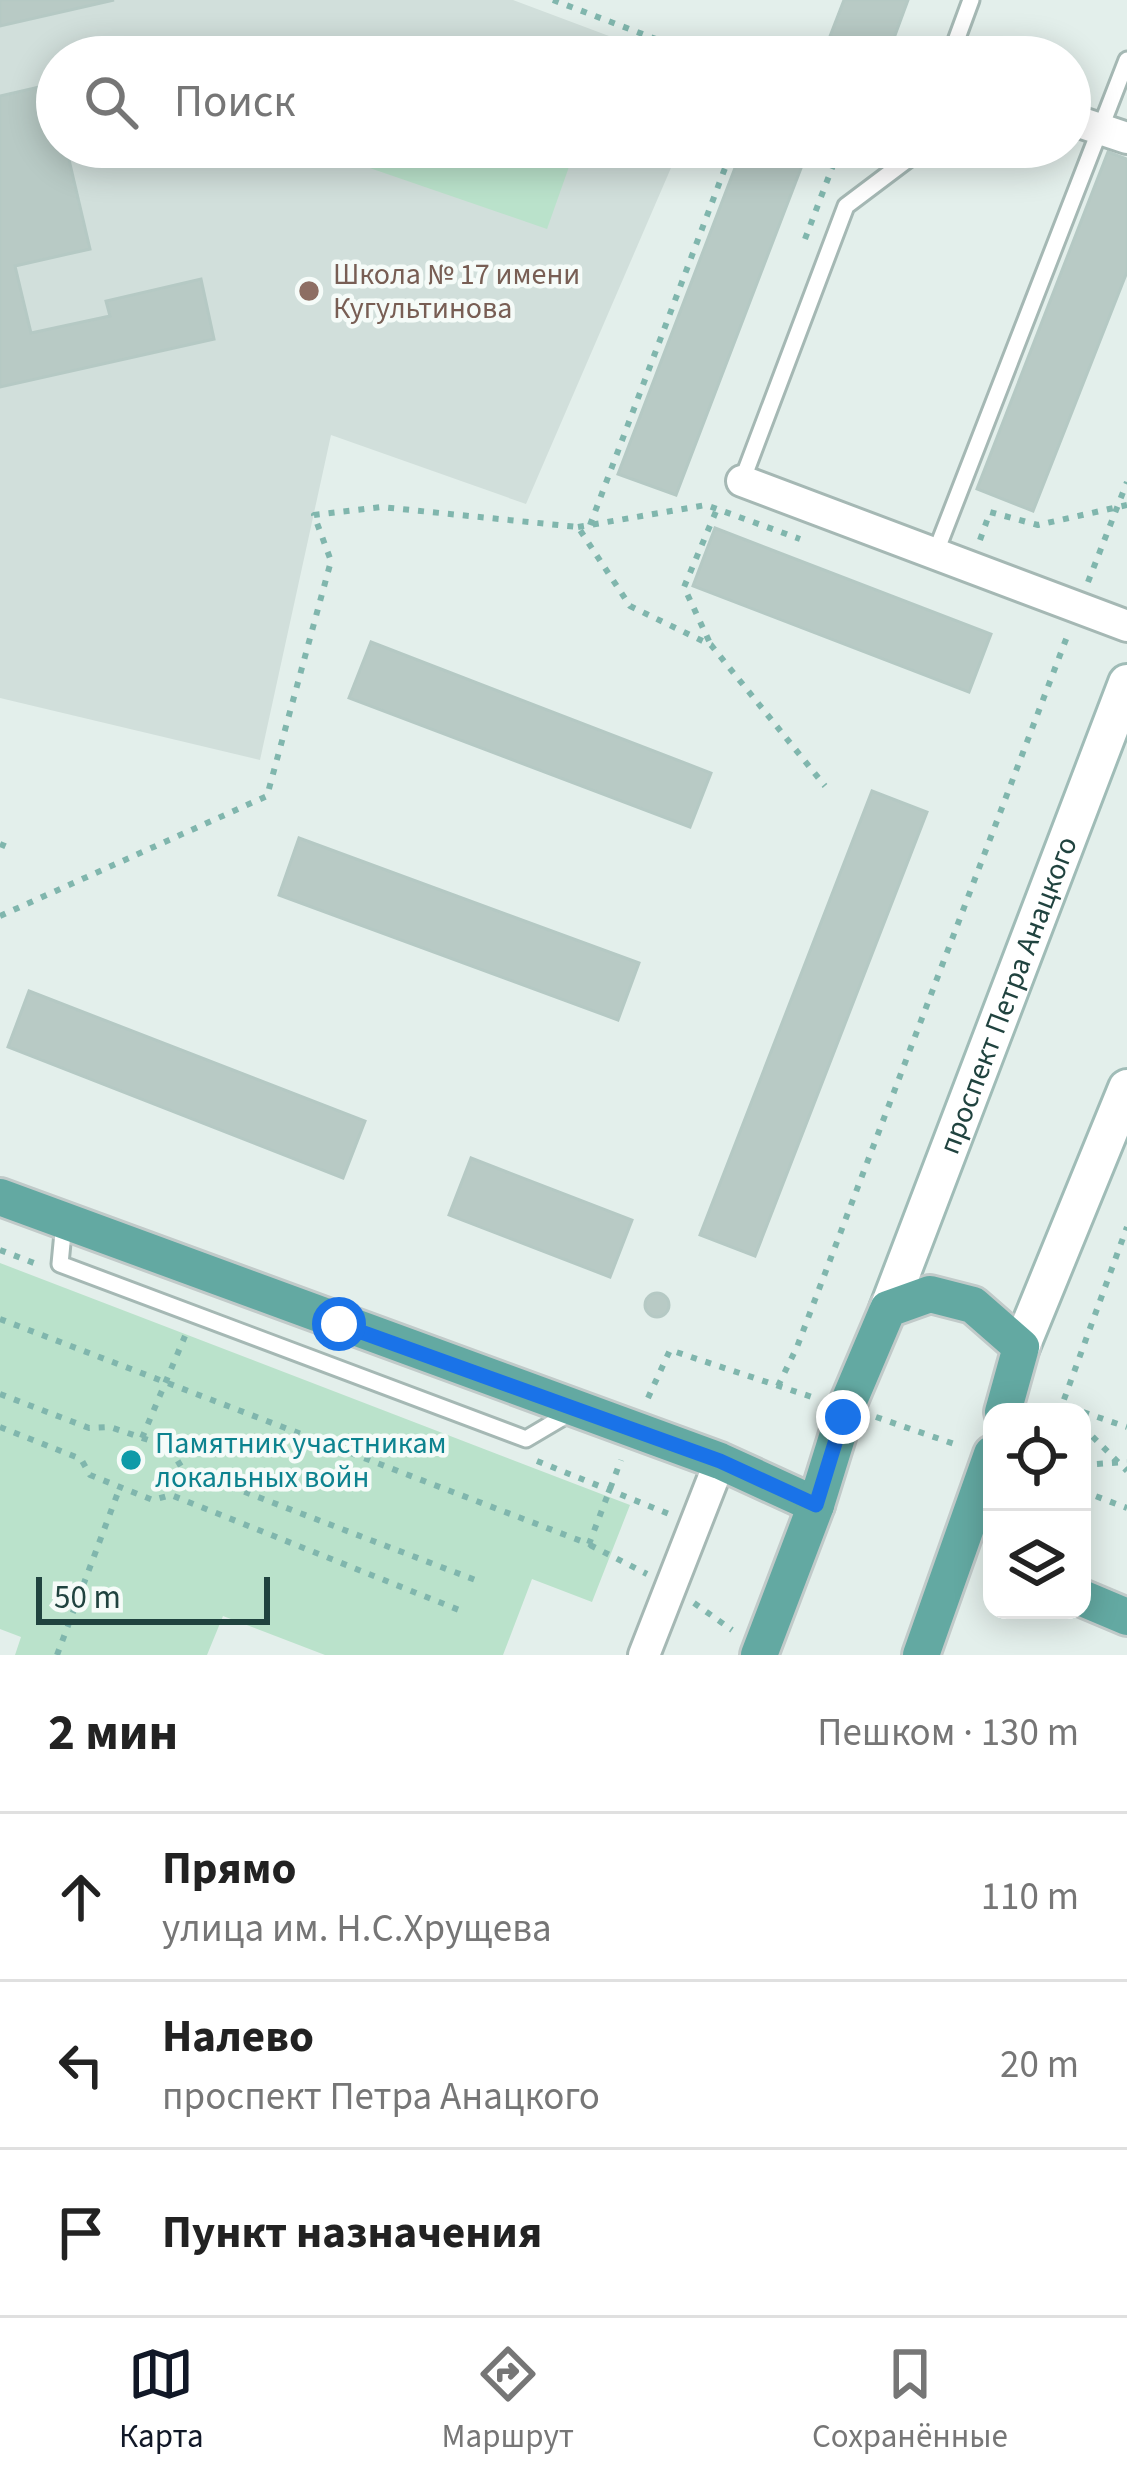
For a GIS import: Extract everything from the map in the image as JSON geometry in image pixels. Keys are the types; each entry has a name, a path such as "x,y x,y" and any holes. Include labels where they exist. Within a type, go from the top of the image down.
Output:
{"main road":[{"name":"проспект Петра Анацкого","path":"759,1655 816,1505 846,1408 888,1310 1127,683"},
{"path":"1006,1403 1021,1347 1127,1088"},
{"path":"0,1197 720,1461 816,1505"},
{"path":"888,1310 930,1294 973,1305 1021,1347"},
{"path":"921,1655 976,1553 983,1510"},
{"path":"1091,1602 1127,1617"}],"street":[{"path":"742,481 1127,626"},
{"path":"644,1655 720,1461"}],"lane":[{"path":"958,36 971,0"},
{"path":"935,554 1114,134 1127,60"},
{"path":"742,481 846,206 896,168"}],"path":[{"path":"553,0 648,36"},
{"path":"590,525 725,168"},
{"path":"778,1386 797,1347 1127,482"},
{"path":"0,916 267,796 332,561 314,515 381,507 578,527 630,606 711,644"},
{"path":"717,509 684,587 711,644 825,786"},
{"path":"1065,1403 1127,1227"},
{"path":"142,1438 191,1322"},
{"path":"0,1394 89,1428 110,1427 169,1447 182,1468 478,1581"},
{"path":"1091,1417 1127,1427"},
{"path":"0,1427 80,1459 90,1475 120,1487 153,1500 171,1495 464,1612"},
{"path":"1091,1434 1124,1465"},
{"path":"1091,1465 1124,1465"},
{"path":"57,1655 120,1487"},
{"path":"1091,1494 1127,1508"}],"shaded area":[{"name":"Школа № 17 имени Кугультинова","path":"0,0 513,0 609,36 36,36 36,168 671,168 526,504 331,435 260,760 0,698"}],"green space":[{"path":"370,168 569,168 547,229"},
{"path":"0,1263 630,1505 592,1602 532,1579 503,1655 325,1655 223,1616 207,1655 15,1655 21,1637 0,1629"}],"building":[{"path":"0,0 114,0 0,26"},
{"path":"844,0 908,0 895,36 830,36"},
{"path":"36,88 36,168 71,168 90,249 15,266 31,333 110,316 106,301 201,279 214,339 0,387 0,96"},
{"path":"1108,152 1127,159 1127,272 1033,511 977,489"},
{"path":"735,168 801,168 676,495 618,474"},
{"path":"715,528 991,634 969,692 693,586"},
{"path":"371,642 711,773 690,827 349,698"},
{"path":"872,791 927,812 755,1256 700,1235"},
{"path":"299,838 639,963 618,1020 279,895"},
{"path":"29,991 365,1121 343,1178 8,1047"},
{"path":"471,1158 632,1220 610,1277 449,1215"},
{"path":"657,1293 666,1296 666,1314 657,1317 648,1314 645,1305 648,1296"}],"place":[{"name":"Школа № 17 имени Кугультинова","path":"309,291"},
{"name":"Памятник участникам локальных войн","path":"131,1460"}],"route":[{"path":"339,1324 720,1461 816,1505 843,1417"}]}
